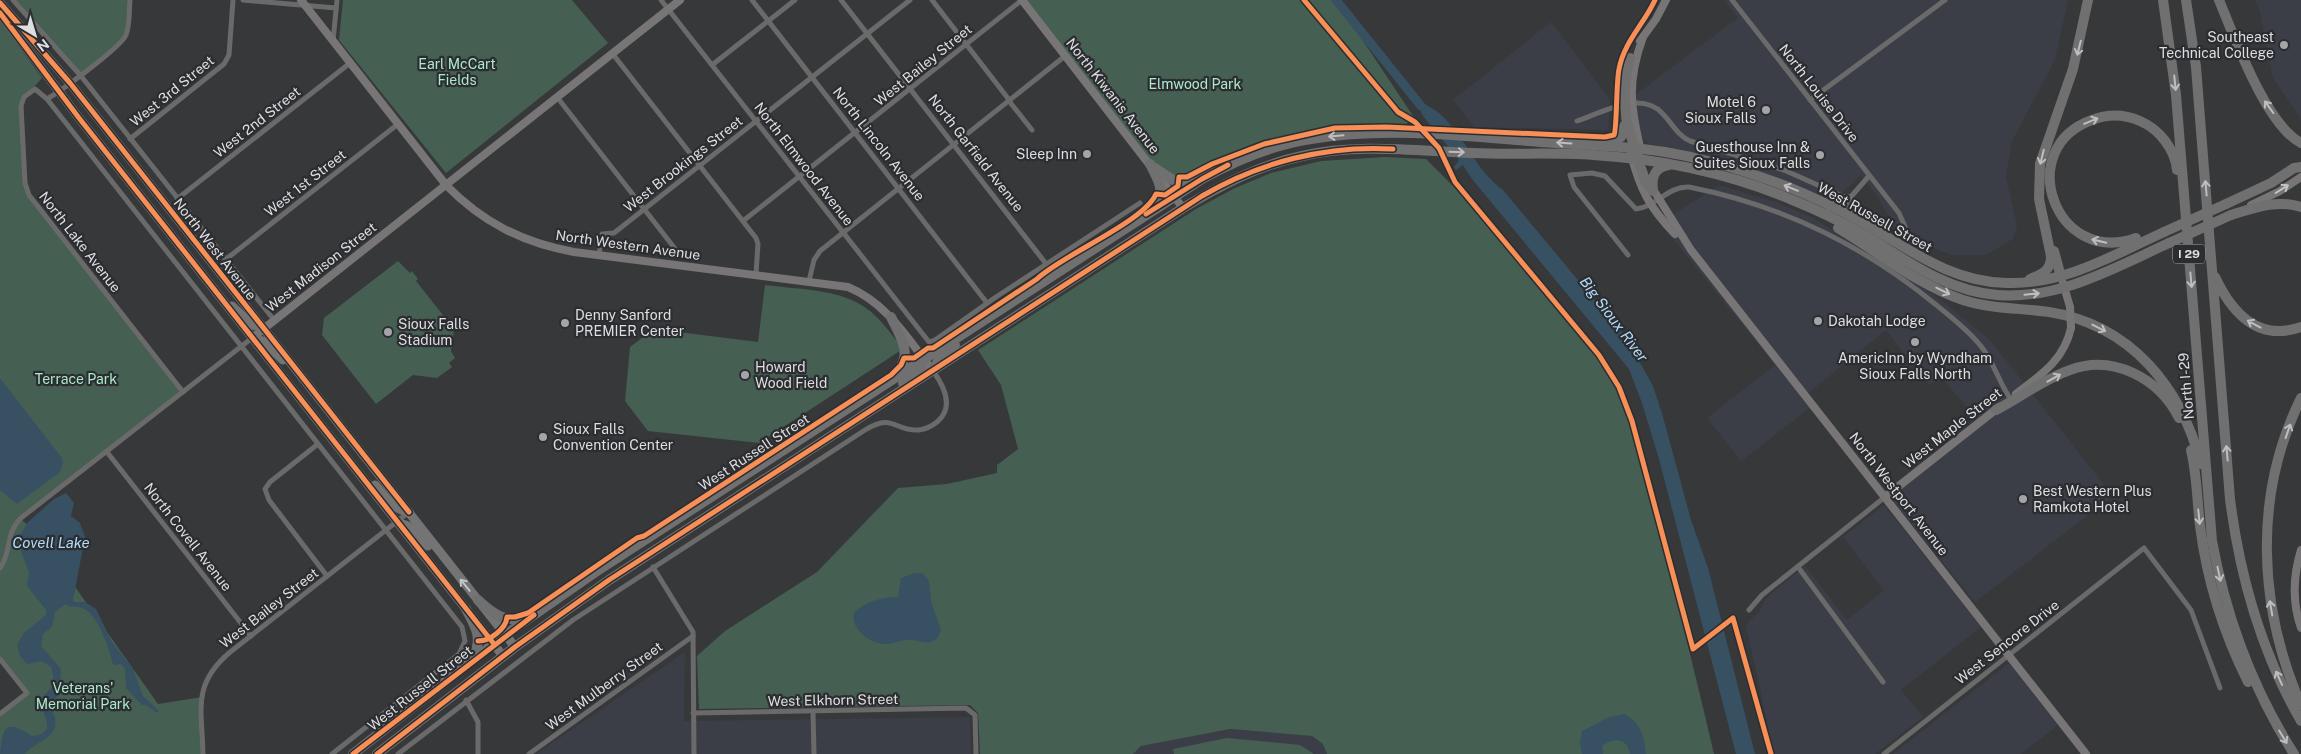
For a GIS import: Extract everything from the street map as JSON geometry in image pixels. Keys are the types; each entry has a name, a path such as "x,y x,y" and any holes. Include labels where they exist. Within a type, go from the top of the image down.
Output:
{"highway":[{"path":"2020,283 2045,272 2050,265 2051,256 2038,186 2041,158 2074,69 2088,0"},
{"name":"North I-29","path":"2163,0 2172,58 2208,509 2216,560 2229,615 2252,676 2273,720 2294,754"},
{"name":"I 29","path":"2186,0 2196,67 2230,499 2236,545 2245,586 2262,640 2284,690 2301,721"},
{"path":"2219,0 2260,92 2286,130 2301,143"},
{"path":"1630,58 1625,82 1627,122 1646,182 1655,195"},
{"path":"2164,232 2123,242 2108,243 2085,236 2065,221 2055,206 2050,180 2055,154 2069,134 2082,124 2107,116 2125,116 2149,126 2162,137 2173,156 2176,165 2179,194 2185,210"},
{"path":"1596,146 1615,142 1621,138 1624,126"},
{"name":"West Russell Street","path":"353,754 494,644 600,568 1210,174 1257,153 1298,141 1353,134 1409,133 1476,136 1596,146 1637,154 1672,165 1732,178 1780,195 1834,219 1922,270 1956,287 1984,293 2009,295 2040,293 2064,288 2231,215 2271,204 2288,204 2301,207"},
{"name":"West Russell Street","path":"377,754 515,647 611,579 1183,208 1237,177 1302,156 1360,149 1491,154 1637,154 1692,157 1730,167 1784,186 1830,206 1869,226 1925,261 1953,274 1992,282 2020,283 2061,277 2226,204 2266,185 2294,168 2301,167"},
{"path":"1150,164 1167,178 1179,183 1190,182 1210,174"},
{"path":"1127,227 1154,205 1160,196 1160,184 1150,164"},
{"path":"1655,195 1652,181 1656,172 1661,167 1672,165"},
{"path":"1780,195 1928,284 1950,295 1988,306 2049,312 2081,320 2128,345 2156,371 2176,399 2186,418 2202,467 2208,509"},
{"path":"1830,206 1849,199 1852,208 1869,226"},
{"path":"2041,208 2061,277"},
{"path":"2213,272 2227,301 2244,319 2269,330 2282,331 2301,327"},
{"path":"874,391 899,371 906,358 903,342 891,317"},
{"path":"933,371 940,357 982,321"},
{"path":"866,414 918,371 923,365 924,359"},
{"path":"1996,410 2011,400 2070,370 2101,365 2123,369 2141,376 2168,400 2181,422 2191,451 2203,546 2216,606 2228,640 2244,674 2265,714 2273,720"},
{"path":"2301,398 2285,438 2275,474 2266,546 2268,588 2276,633 2286,667 2301,705"},
{"path":"478,600 495,614 507,619 521,619 539,611"},
{"path":"447,681 470,660 477,649 478,631 466,609"}],"main road":[{"name":"West Madison Street","path":"252,338 680,0"},
{"name":"North Kiwanis Avenue","path":"1022,0 1183,208"},
{"path":"1630,58 1656,19 1666,0"},
{"name":"North West Avenue","path":"0,2 70,83 515,647"},
{"name":"North Western Avenue","path":"303,3 446,185 478,214 518,237 557,249 840,285 856,291 878,304 891,317 933,371"},
{"name":"North West Avenue","path":"0,12 59,92 503,656"},
{"name":"North Westport Avenue","path":"1643,37 1632,72 1625,105 1624,126 1637,154 1641,190 1649,204 1691,250 2086,754"},
{"path":"2288,172 2301,162"},
{"path":"2231,215 2272,196 2301,177"},
{"name":"North Westport Avenue","path":"1655,195 1691,250"},
{"name":"West Maple Street","path":"2011,400 2055,362 2066,344 2070,328 2070,307 2061,277"},
{"path":"220,297 252,325 264,328"},
{"path":"252,338 263,341 298,371"},
{"name":"West Maple Street","path":"1885,497 1996,410"},
{"path":"346,457 393,505 409,512"},
{"path":"397,522 408,526 444,558"},
{"path":"2301,550 2296,571 2294,595 2301,628"}],"street":[{"name":"North West Avenue","path":"13,0 80,76 274,320"},
{"path":"130,0 126,36 80,76 47,99 386,530"},
{"name":"West 3rd Street","path":"130,139 220,68 227,59 234,0"},
{"path":"243,0 303,3 336,8"},
{"path":"333,41 337,0"},
{"name":"North Elmwood Avenue","path":"661,0 929,342 935,340 987,303"},
{"name":"North Lincoln Avenue","path":"752,0 987,303"},
{"path":"712,65 795,0"},
{"name":"North Garfield Avenue","path":"841,0 1054,274"},
{"name":"West Brookings Street","path":"599,255 602,234 614,232 910,0"},
{"path":"932,0 1032,130"},
{"name":"West Bailey Street","path":"744,221 1022,0"},
{"name":"North Louise Drive","path":"1732,0 1899,213 1906,228"},
{"path":"1810,100 1945,0"},
{"path":"612,53 744,221 758,244 756,274"},
{"path":"809,281 816,256 1065,56"},
{"name":"West 2nd Street","path":"178,199 350,63"},
{"name":"North Lake Avenue","path":"47,99 36,89 24,97 21,106 24,183 27,192 183,392"},
{"path":"557,97 676,250"},
{"name":"West Russell Street","path":"1577,120 1607,108 1647,104 1656,108 1680,135 1690,141 1784,170 1849,199"},
{"name":"West 1st Street","path":"226,260 398,124"},
{"path":"1628,255 1574,187 1570,176 1584,173 1600,174 1609,179 1633,208 1639,209 1649,204 1655,195 1678,187 1699,189 1786,215 1848,244 1923,294 1974,339 1986,354 2011,400"},
{"path":"1849,199 1869,176"},
{"path":"987,303 1140,203"},
{"name":"West Madison Street","path":"0,568 6,556 9,536 15,524 252,338"},
{"path":"398,754 466,700 573,620 876,423 888,421 917,430 934,424 944,414 947,401 944,388 933,371"},
{"path":"318,444 270,482 265,493 327,576"},
{"name":"North Covell Avenue","path":"107,452 251,636"},
{"name":"West Maple Street","path":"1749,610 1762,594 1885,497"},
{"name":"West Bailey Street","path":"203,754 202,697 206,678 216,664 409,512"},
{"name":"West Russell Street","path":"332,754 454,658 462,650 465,641 464,631 458,622 386,530"},
{"name":"West Sencore Drive","path":"1884,754 2144,548 2191,610 2220,688"},
{"path":"653,567 691,628 693,636 694,754"},
{"path":"1798,567 1883,682"},
{"name":"West Mulberry Street","path":"529,754 693,636"},
{"path":"0,659 27,693 0,714"},
{"path":"466,700 478,722 478,754"},
{"name":"West Elkhorn Street","path":"693,713 966,708 975,715 976,754"},
{"path":"812,712 814,754"}],"shaded area":[{"path":"1724,0 2068,0 2055,60 2012,141 2006,176 2017,226 2013,239 1986,255 1951,255 1897,233 1878,197 1861,175 1833,201 1738,164 1650,144 1645,140 1641,134 1634,96 1738,18"},
{"name":"Southeast Technical College","path":"2255,0 2301,0 2301,119 2273,78 2260,12"},
{"path":"1551,22 1610,100 1608,130 1474,127 1453,100"},
{"path":"1719,185 1775,202 1811,217 1878,258 1942,301 1990,340 2113,496 1975,602 1885,491 1977,419 1941,377 1929,385 1886,330 1802,398 1810,408 1741,461 1707,418 1775,365 1660,223"},
{"path":"1884,505 1981,627 1901,690 1923,717 1875,754 1774,754 1746,625 1760,610 1765,599 1805,566 1847,620 1884,590 1843,537"},
{"path":"685,652 684,721 970,717 971,754 536,754"},
{"path":"2009,663 2058,725 2021,754 1893,754"},
{"path":"1230,729 1312,736 1323,744 1327,754 1133,754 1141,746"}],"green space":[{"path":"13,0 130,0 126,36 81,76"},
{"name":"Earl McCart Fields","path":"343,0 572,0 608,43 446,173 339,40"},
{"name":"Elmwood Park","path":"1022,0 1336,0 1415,119 1404,125 1375,132 1284,144 1176,182 1150,164"},
{"path":"0,20 42,78 23,99 27,192 183,392 21,519 37,533 158,704 202,697 202,754 0,754 0,714 27,693 0,659"},
{"path":"1385,157 1426,159 1465,198 1609,372 1631,427 1642,466 1714,754 1327,754 1323,744 1312,736 1230,729 1141,746 1133,754 980,754 978,713 970,705 699,709 697,656 725,631 817,572 898,488 947,484 997,473 997,465 1018,449 1001,385 978,350 1196,209 1235,188 1271,173 1321,161"},
{"name":"Sioux Falls Stadium","path":"398,261 410,273 412,271 418,279 416,281 454,329 451,351 455,358 449,363 452,367 437,378 413,375 376,404 322,335 324,318"},
{"name":"Howard Wood Field","path":"765,285 820,291 859,303 888,329 903,349 759,443 648,431 625,401 630,347 654,329 758,342"},
{"path":"1227,738 1300,745 1314,754 1174,754 1173,749"}],"water":[{"path":"1414,97 1437,112 1457,132 1485,173 1503,190 1627,339 1653,386 1691,520 1708,568 1755,754 1736,754 1659,459 1642,403 1629,369 1472,179 1463,165 1456,170 1454,167 1459,160 1423,116"},
{"name":"Covell Lake","path":"0,378 62,458 63,463 60,472 17,504 0,490"},
{"name":"Covell Lake","path":"66,493 74,503 71,516 80,523 85,537 73,600 74,602 85,602 96,609 112,642 133,669 143,696 159,711 157,713 146,705 142,705 126,688 125,669 121,664 113,664 104,636 94,618 87,611 79,607 70,607 66,604 55,612 52,627 43,634 41,646 61,669 59,695 49,704 54,715 54,729 51,734 25,754 0,754 2,737 7,728 16,727 32,736 41,734 47,727 41,702 53,685 51,667 42,661 27,664 20,656 17,645 24,633 46,615 46,610 27,586 29,572 21,552 20,535 28,522 54,499"},
{"path":"915,573 923,573 929,581 931,601 941,630 937,639 930,642 907,640 881,644 868,639 855,625 854,613 874,600 898,597 901,578"},
{"path":"1624,714 1634,721 1641,731 1646,754 1630,754 1623,742 1615,740 1602,746 1603,754 1582,754 1580,742 1582,731 1609,717"}],"waterway":[{"name":"Big Sioux River","path":"1336,0 1421,106"}],"cycle path":[{"path":"1304,0 1398,112 1415,122 1439,148 1455,182 1599,355 1619,387 1632,421 1693,649 1733,618 1771,754"},
{"path":"478,641 497,634 504,626 507,617 528,613 637,538 644,536 891,375 901,365 904,358 914,358 928,348 933,348 1064,260 1120,227 1136,216 1156,194 1165,195 1178,186 1179,177 1187,177 1212,164 1264,144 1335,128 1386,127 1605,137 1614,135 1618,76 1622,59 1625,50 1655,0"},
{"path":"0,3 70,83 409,512"},
{"path":"0,13 79,118 494,644"},
{"path":"377,754 515,647 609,580 1202,196 1247,174 1294,158 1343,150 1393,149"},
{"path":"1146,214 1228,165"},
{"path":"353,754 534,615"}],"place":[{"name":"Southeast Technical College","path":"2284,45"},
{"name":"Motel 6 Sioux Falls","path":"1766,110"},
{"name":"Sleep Inn","path":"1087,154"},
{"name":"Guesthouse Inn & Suites Sioux Falls","path":"1820,155"},
{"name":"Dakotah Lodge","path":"1818,321"},
{"name":"Denny Sanford PREMIER Center","path":"565,323"},
{"name":"Sioux Falls Stadium","path":"388,332"},
{"name":"AmericInn by Wyndham Sioux Falls North","path":"1915,342"},
{"name":"Howard Wood Field","path":"745,375"},
{"name":"Sioux Falls Convention Center","path":"543,437"},
{"name":"Best Western Plus Ramkota Hotel","path":"2023,499"}],"park label":[{"name":"Terrace Park","path":"76,379"},
{"name":"Veterans' Memorial Park","path":"83,696"}]}
